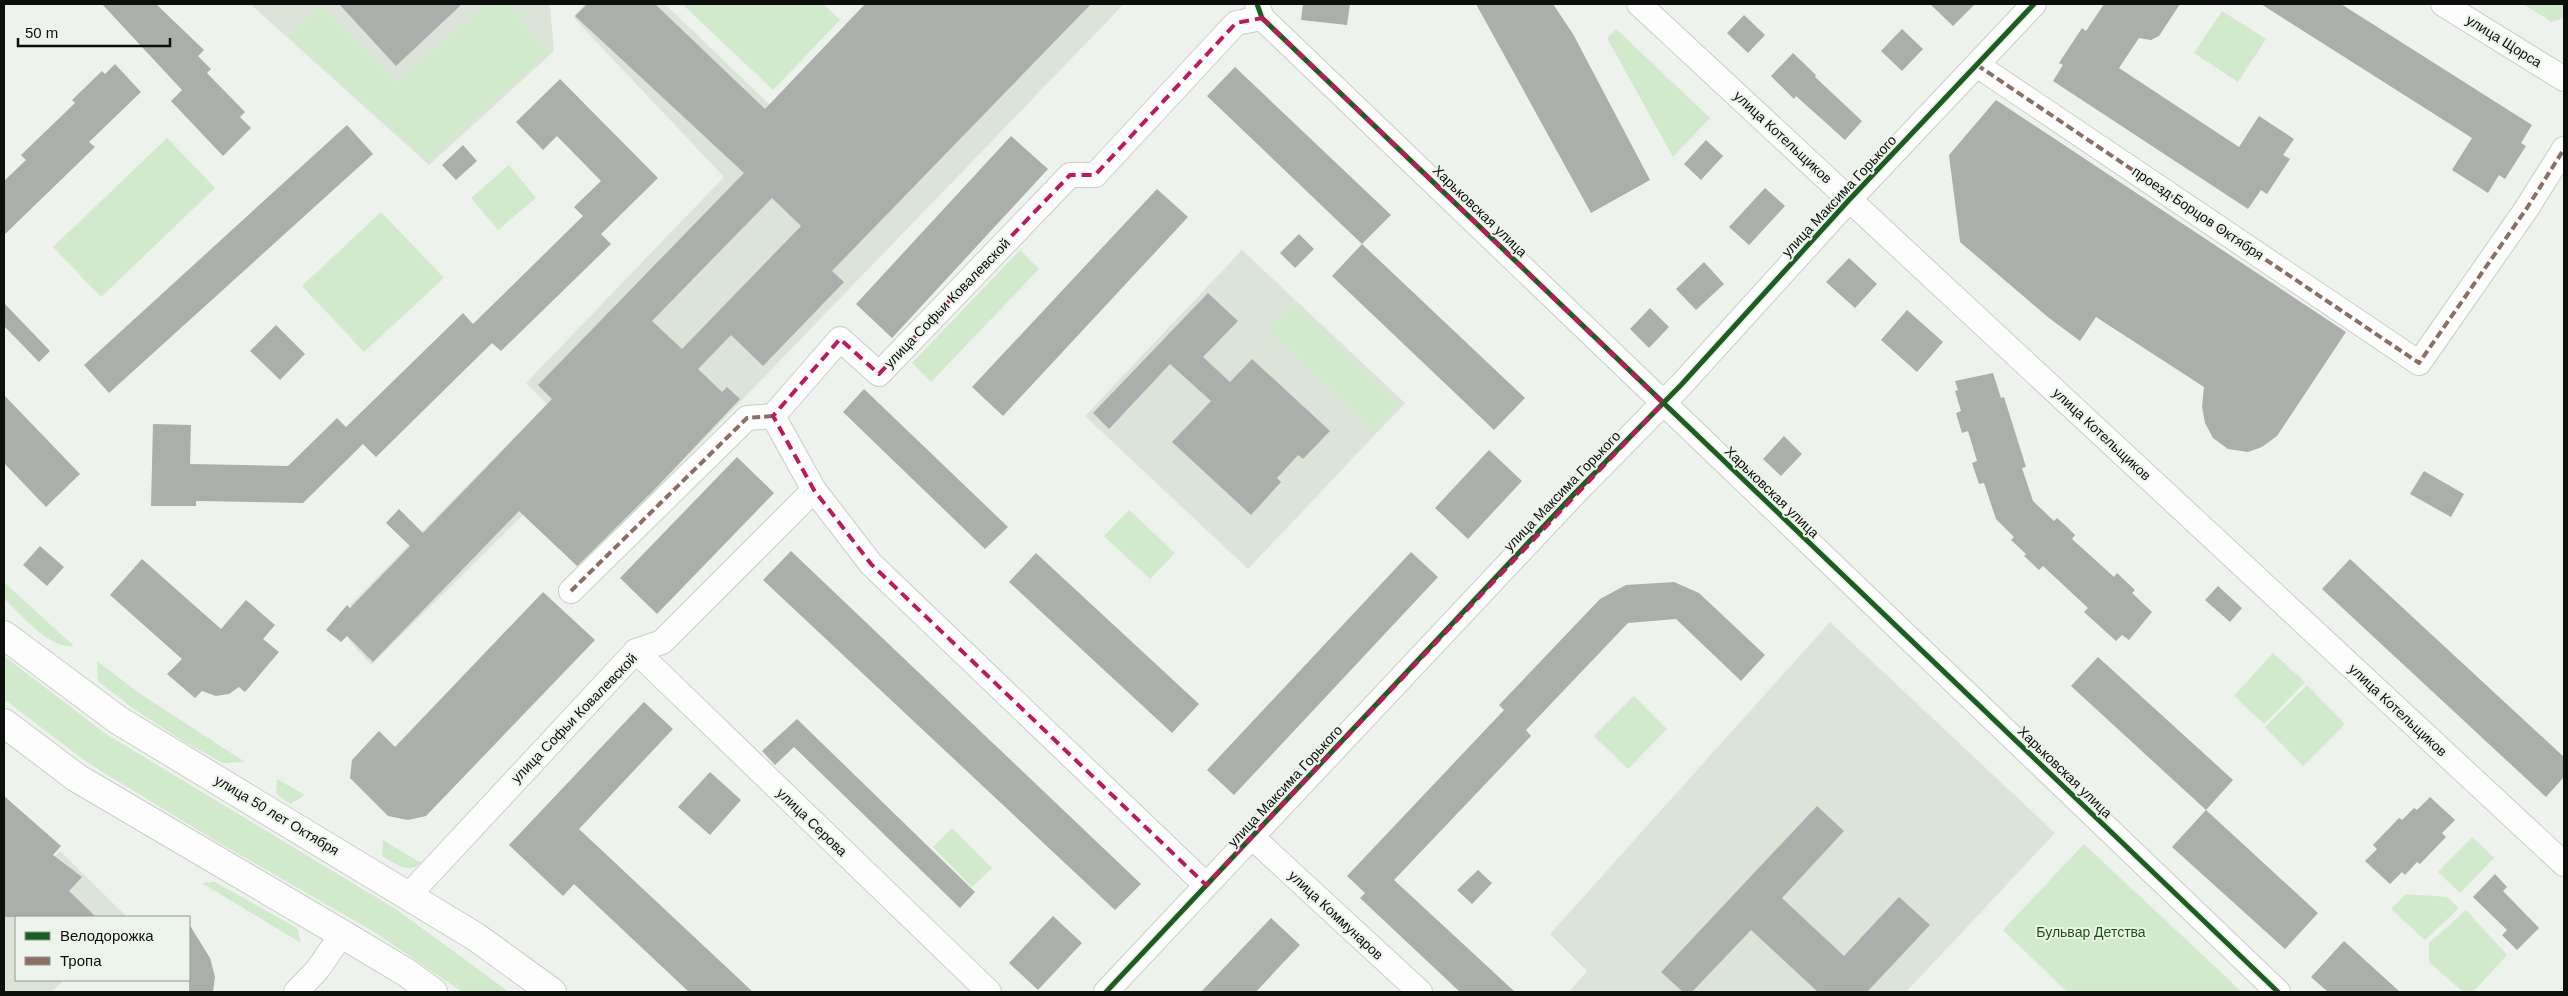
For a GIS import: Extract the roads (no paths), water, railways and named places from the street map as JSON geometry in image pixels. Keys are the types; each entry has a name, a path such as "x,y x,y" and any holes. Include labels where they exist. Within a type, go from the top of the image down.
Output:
{"main road":[{"name":"улица 50 лет Октября","path":"4,635 118,720 476,937 552,992"},
{"path":"4,723 77,778 407,973 433,992"}],"street":[{"name":"улица Котельщиков","path":"1639,4 2564,864"},
{"name":"улица Щорса","path":"2443,4 2564,79"},
{"name":"улица Максима Горького","path":"1106,992 1574,494 1663,403 1849,200 1977,65 2028,6"},
{"name":"Харьковская улица","path":"1260,11 1663,403 2278,992"},
{"name":"улица Софьи Ковалевской","path":"772,416 840,339 879,374 1070,175 1095,175 1236,23 1260,11"},
{"name":"проезд Борцов Октября","path":"1977,65 2419,363 2527,208 2564,149"},
{"path":"571,591 747,418 772,416 814,490 871,564 1206,885"},
{"name":"улица Софьи Ковалевской","path":"408,896 636,651 662,642 814,490"},
{"name":"улица Серова","path":"636,651 989,992"},
{"name":"улица Коммунаров","path":"1252,837 1420,992"},
{"path":"296,992 318,969 342,934"}],"park label":[{"name":"Бульвар Детства","path":"2091,932"}]}
